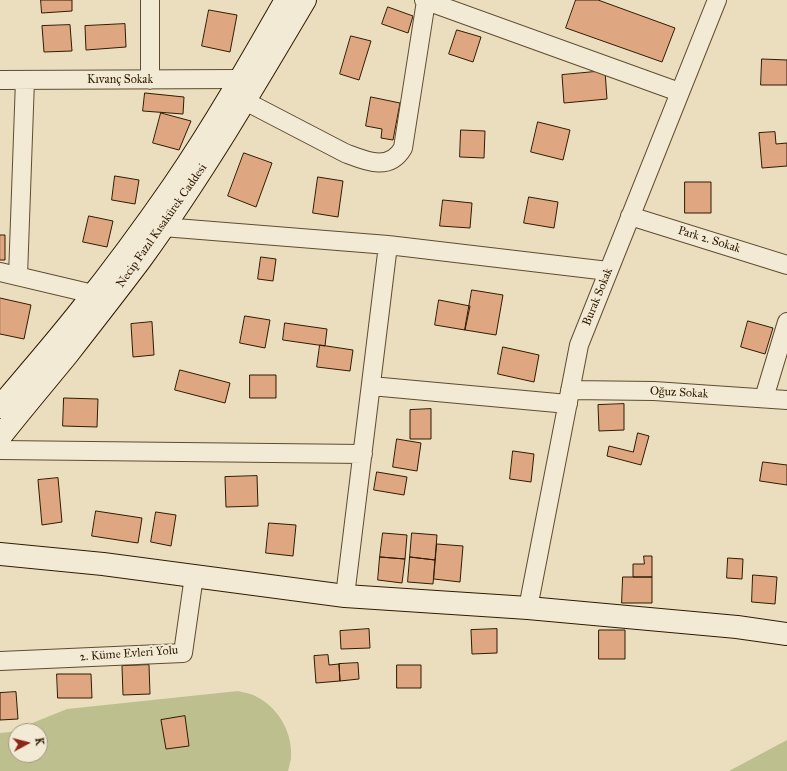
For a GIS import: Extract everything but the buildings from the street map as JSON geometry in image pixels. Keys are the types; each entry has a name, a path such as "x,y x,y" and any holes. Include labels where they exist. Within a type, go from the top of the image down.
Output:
{"street":[{"path":"150,0 150,80"},
{"name":"Necip Fazıl Kısakürek Caddesi","path":"4,396 93,294 173,185 240,80 286,0"},
{"name":"Necip Fazıl Kısakürek Caddesi","path":"0,437 105,307 163,227 217,146 305,0"},
{"path":"245,101 346,153 378,163 390,161 400,154 403,148 425,0 680,92"},
{"name":"Burak Sokak","path":"528,608 579,345 716,0"},
{"name":"Kıvanç Sokak","path":"0,80 240,80"},
{"path":"18,276 24,80"},
{"name":"Park 2. Sokak","path":"630,216 787,264"},
{"path":"163,227 388,244 608,271"},
{"path":"345,596 388,244"},
{"path":"0,272 93,294"},
{"path":"764,398 787,322"},
{"name":"Oğuz Sokak","path":"371,386 569,397 654,391 787,400"},
{"path":"0,450 363,454"},
{"path":"0,554 103,564 345,596 528,608 737,627 787,634"},
{"name":"2. Küme Evleri Yolu","path":"0,661 183,653 194,576"}],"green space":[{"path":"238,691 257,697 273,709 279,716 284,724 290,741 291,759 288,771 0,771 0,733 8,732 8,763 48,763 48,723 32,723 67,709"},
{"path":"787,740 787,771 729,771"}]}
